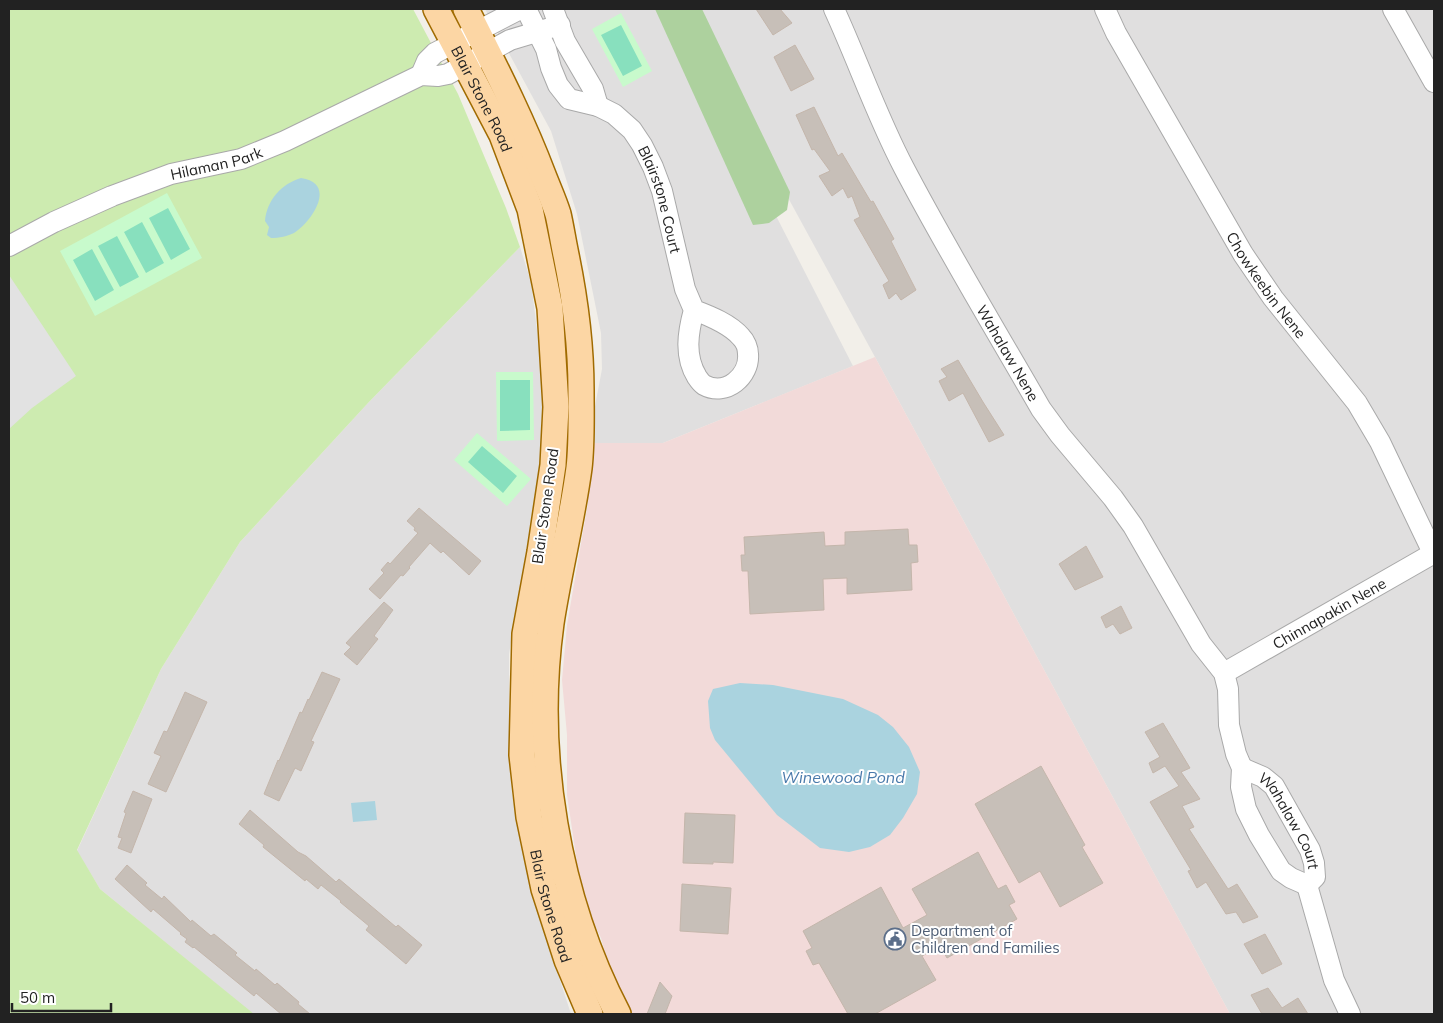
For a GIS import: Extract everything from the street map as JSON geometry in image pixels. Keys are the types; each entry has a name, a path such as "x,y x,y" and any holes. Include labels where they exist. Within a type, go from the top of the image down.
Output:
{"main road":[{"name":"Blair Stone Road","path":"436,9 502,135 530,208 550,308 556,407 553,465 540,552 524,634 522,747 529,817 541,874 567,960 590,1014"},
{"name":"Blair Stone Road","path":"466,9 516,110 558,213 571,278 578,335 581,389 579,466 551,624 546,686 546,747 553,806 563,863 590,951 607,993 618,1014"},
{"path":"553,465 579,466"},
{"path":"522,747 546,747"},
{"path":"567,960 590,951"}],"street":[{"path":"477,31 520,9"},
{"name":"Blairstone Court","path":"526,9 546,49 558,86 569,99 598,106 614,114 632,130 642,145 662,191 685,289 694,310"},
{"name":"Wahalaw Nene","path":"834,9 880,119 904,168 1041,409 1060,435 1113,498 1133,526 1201,644 1224,672"},
{"name":"Chowkeebin Nene","path":"1105,9 1116,33 1243,254 1273,298 1357,403 1380,442 1434,554"},
{"path":"1393,9 1434,82"},
{"path":"460,54 488,53 510,40 538,32 557,17 565,41 593,89 598,106"},
{"name":"Hilaman Park","path":"9,246 112,196 171,174 241,159 285,142 421,75 438,76 448,74 477,31"},
{"name":"Chinnapakin Nene","path":"1224,672 1434,554"},
{"name":"Wahalaw Court","path":"1224,672 1228,689 1229,725 1236,754 1242,768 1241,787 1246,809 1281,871 1291,878 1308,885"},
{"name":"Wahalaw Court","path":"1242,768 1263,777 1274,786 1310,850 1314,863 1315,877 1308,885"},
{"name":"Wahalaw Court","path":"1308,885 1334,980 1350,1014"}],"shaded area":[{"path":"485,9 670,9 853,366 663,443 588,443 602,369 601,333 577,214 551,131"},
{"path":"685,9 1434,9 1434,1014 1230,1014"},
{"path":"520,247 531,282 541,362 542,406 540,469 509,654 509,748 512,794 533,897 571,1014 253,1014 100,889 77,851 161,669 240,542 368,403"},
{"path":"9,275 76,376 32,408 9,429"},
{"path":"875,357 1230,1014 632,1014 613,982 601,938 590,915 578,869 567,795 567,735 562,680 567,625 588,503 588,443 663,443"}],"green space":[{"path":"9,9 413,9 458,94 506,208 520,247 368,403 240,542 161,669 77,850 100,889 254,1014 9,1014"},
{"path":"655,9 702,9 790,192 787,210 769,223 753,225"},
{"path":"621,13 652,71 623,87 592,29"},
{"path":"621,25 642,66 623,76 601,35"},
{"path":"167,193 202,258 95,316 60,251"},
{"path":"168,208 190,249 171,260 149,218"},
{"path":"142,222 164,263 146,273 124,232"},
{"path":"117,236 139,277 120,287 98,246"},
{"path":"92,249 114,290 95,301 73,260"},
{"path":"496,372 533,372 534,440 497,441"},
{"path":"500,380 530,380 530,430 500,431"},
{"path":"477,433 531,479 507,506 454,460"},
{"path":"482,446 517,476 503,493 468,462"}],"water":[{"path":"301,178 312,181 318,187 320,194 314,212 294,233 283,237 271,238 267,235 269,227 265,221 266,213 272,200 287,184"},
{"name":"Winewood Pond","path":"740,683 773,685 843,699 878,715 893,727 909,747 920,772 917,794 903,818 890,835 870,847 849,852 820,848 777,815 715,740 710,728 708,701 713,689"},
{"path":"375,801 377,820 353,822 351,803"}],"building":[{"path":"756,9 780,9 792,23 773,35"},
{"path":"795,45 814,79 791,91 774,57"},
{"path":"814,107 838,156 842,153 871,202 873,201 894,239 891,241 916,290 901,300 896,293 889,299 883,285 889,281 854,220 860,217 852,196 848,198 843,188 832,196 819,176 830,171 814,149 812,150 796,115"},
{"path":"958,360 1004,435 989,442 963,393 949,401 939,381 947,377 941,369"},
{"path":"419,508 481,561 469,575 443,551 441,553 430,543 403,576 401,575 380,599 369,589 384,573 381,570 388,562 390,564 418,533 407,521"},
{"path":"908,529 909,545 917,545 918,562 911,563 912,590 847,594 847,578 823,579 824,610 750,614 748,571 742,571 741,555 745,555 744,537 824,532 825,546 845,545 845,532"},
{"path":"1086,546 1103,577 1075,590 1059,564"},
{"path":"384,602 393,610 374,636 378,639 357,665 344,654 351,647 346,643"},
{"path":"1121,606 1132,628 1120,634 1113,624 1106,628 1101,617"},
{"path":"322,672 340,679 311,741 314,742 301,771 295,768 279,801 264,794 300,712 302,713"},
{"path":"185,692 207,702 166,792 148,784 161,756 154,753 164,731 167,732"},
{"path":"1163,723 1190,768 1181,772 1200,799 1182,806 1194,827 1189,829 1228,889 1237,884 1258,917 1243,923 1236,912 1226,914 1206,882 1197,888 1188,871 1191,870 1150,802 1179,786 1165,766 1153,773 1149,763 1160,757 1145,732"},
{"name":"Department of Children and Families","path":"1041,766 1085,845 1082,847 1103,883 1060,907 1040,871 1019,883 975,804"},
{"path":"133,791 152,799 131,853 118,848 122,838 118,837 126,813 124,812"},
{"path":"250,810 336,882 339,879 396,927 398,925 422,945 406,964 366,930 369,926 341,901 321,885 318,889 306,879 305,881 263,847 264,845 239,824"},
{"path":"685,813 735,815 733,863 683,863"},
{"name":"Department of Children and Families","path":"978,852 998,889 1006,885 1015,902 1009,905 1017,919 947,958 940,946 922,956 936,980 875,1014 848,1014 819,963 813,965 806,951 812,948 803,931 881,887 903,928 927,915 912,889"},
{"path":"127,865 147,883 145,885 162,899 164,896 191,922 192,920 211,936 214,934 237,953 235,955 255,971 256,969 275,985 277,983 310,1014 281,1014 256,993 254,996 194,947 185,942 187,939 181,933 153,909 151,912 115,879"},
{"path":"682,884 731,888 728,934 680,931"},
{"path":"1265,934 1282,964 1262,974 1244,944"},
{"path":"660,982 672,996 665,1014 647,1014"},
{"path":"1268,988 1282,1008 1298,998 1308,1014 1262,1014 1251,995"}],"place":[{"name":"Department of Children and Families","path":"895,939"}]}
